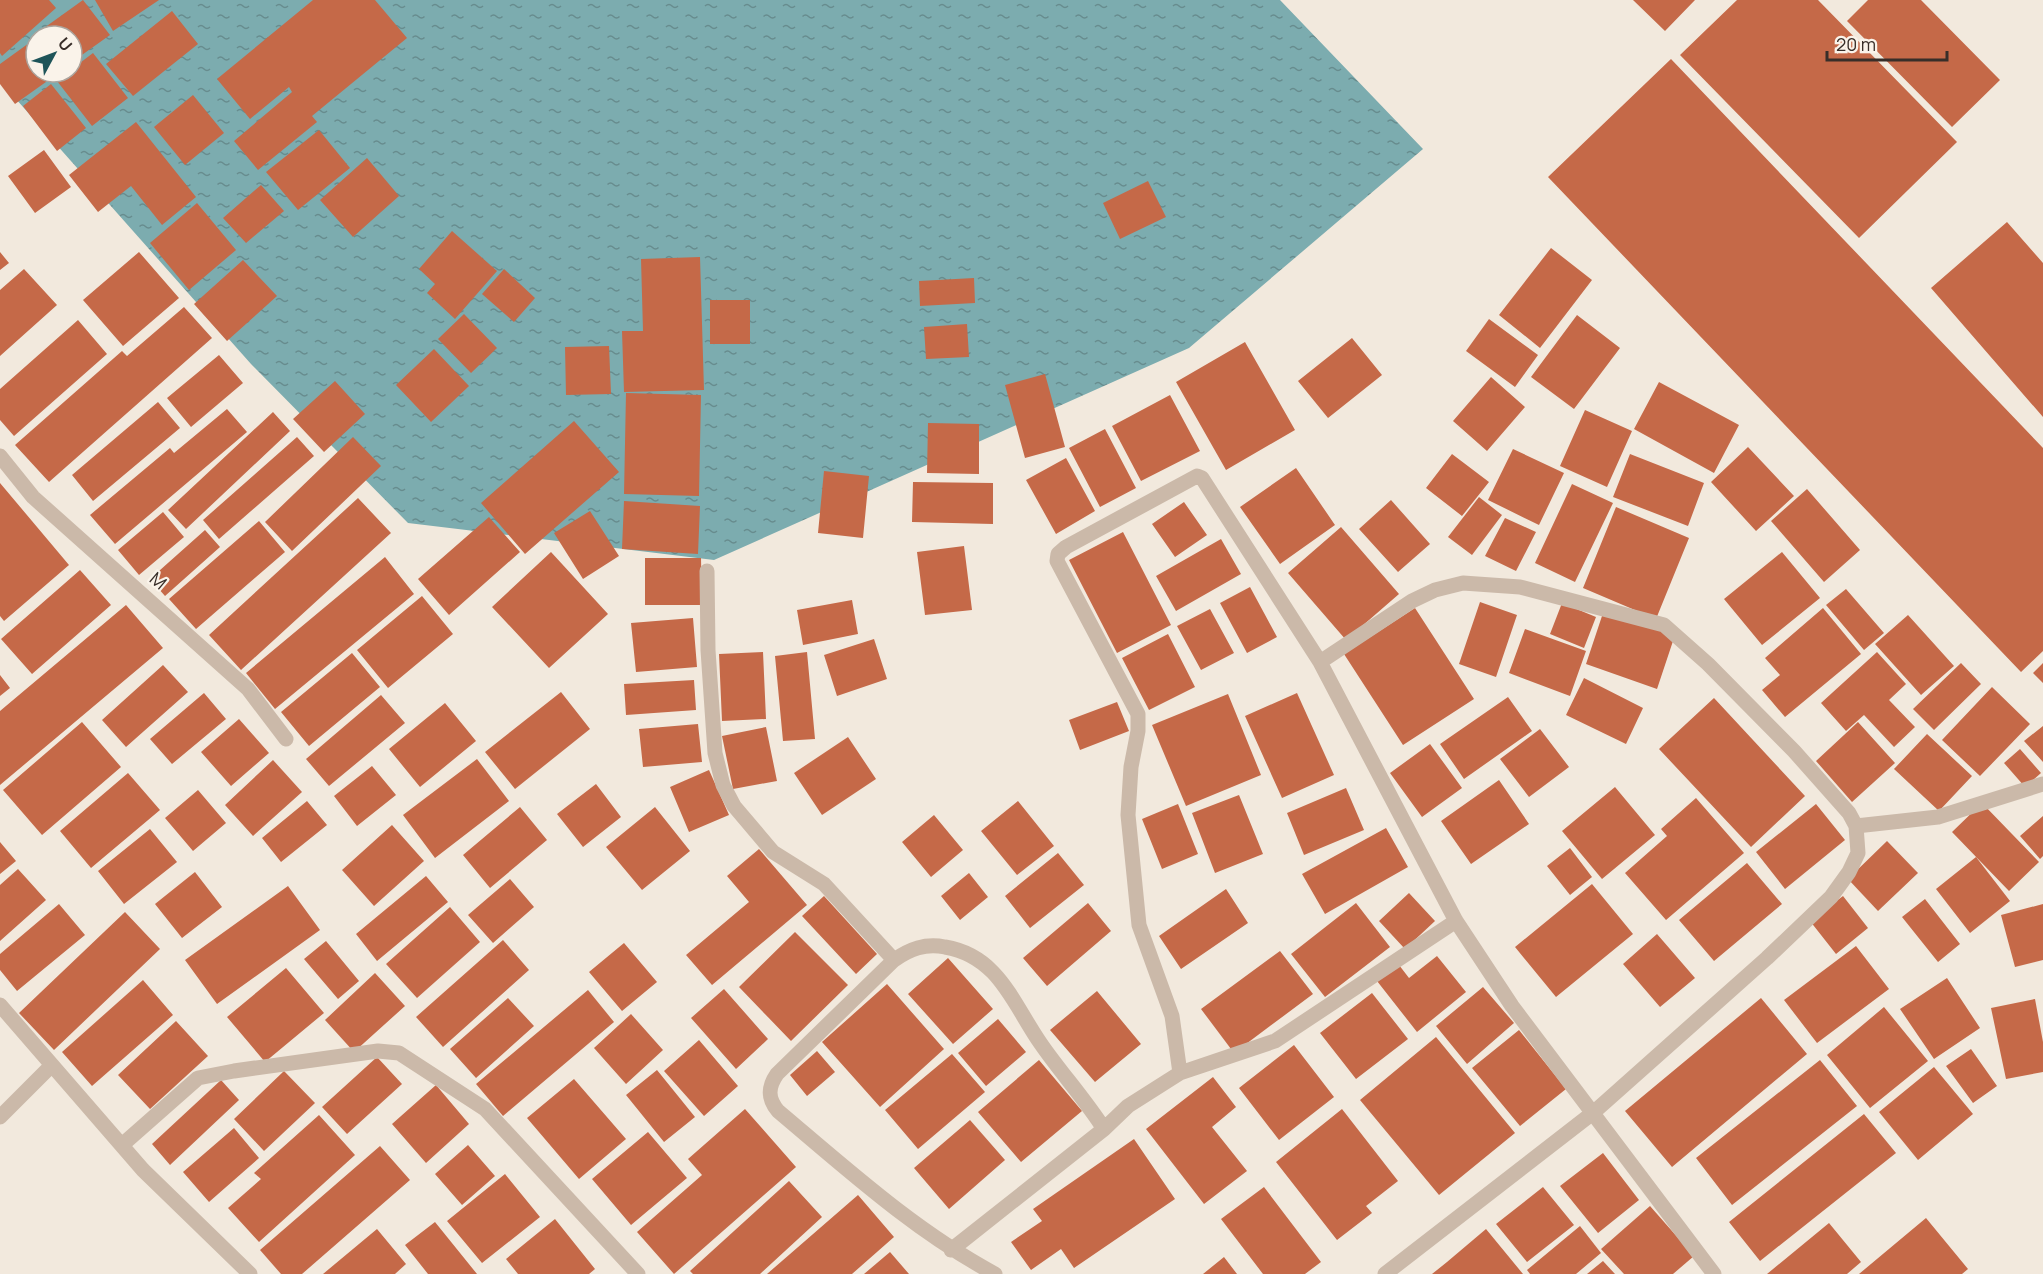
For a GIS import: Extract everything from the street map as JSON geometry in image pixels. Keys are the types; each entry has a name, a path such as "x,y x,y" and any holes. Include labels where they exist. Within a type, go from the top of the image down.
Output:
{"street":[{"name":"M","path":"0,456 33,497 248,688 286,739"},
{"path":"1180,1073 1172,1016 1139,925 1128,815 1138,714 1059,566 1058,554 1197,476 1202,478 1320,662 1456,921 1512,1006 1714,1274"},
{"path":"707,571 708,650 715,753 723,785 734,806 773,852 824,884 894,960"},
{"path":"1320,662 1413,601 1435,590 1462,583 1520,587 1664,624 1708,664 1794,751 1849,813 1856,826 1858,854 1849,872 1831,897 1767,958 1593,1112 1385,1274"},
{"path":"1856,826 1938,817 2043,784"},
{"path":"951,1250 1104,1129 1128,1106 1180,1073 1275,1041 1456,921"},
{"path":"995,1274 951,1250 888,1204 771,1102 770,1085 777,1074 894,960 907,951 931,944 965,950 982,961 1005,985 1041,1045 1083,1096 1104,1129"},
{"path":"0,1005 143,1170 250,1274"},
{"path":"122,1145 198,1078 378,1052 399,1053 485,1109 638,1274"},
{"path":"0,1117 52,1065"}],"water":[{"path":"0,0 1280,0 1423,149 1189,348 714,560 408,523 251,364 0,81"}],"building":[{"path":"0,0 49,0 56,8 38,24 24,24 24,36 2,56 0,53"},
{"path":"83,0 110,35 84,53 84,24 50,24"},
{"path":"95,0 159,0 113,31"},
{"path":"313,0 375,0 407,38 312,116 317,122 258,170 234,141 292,92 289,87 250,119 217,79"},
{"path":"1633,0 1695,0 1665,31"},
{"path":"1737,0 1818,0 1957,142 1859,238 1680,55"},
{"path":"1868,0 1921,0 2000,80 1952,127 1847,21"},
{"path":"172,11 198,44 133,96 106,64"},
{"path":"24,47 24,84 43,84 15,104 0,84 0,64"},
{"path":"93,53 128,98 92,126 59,84 84,84 84,60"},
{"path":"1671,59 2043,448 2043,651 2021,672 1548,177"},
{"path":"51,84 86,128 57,151 23,106"},
{"path":"193,95 224,133 185,165 154,127"},
{"path":"136,122 196,197 162,225 131,186 98,212 69,175"},
{"path":"319,130 350,168 298,210 266,172"},
{"path":"44,150 71,187 35,213 8,176"},
{"path":"367,158 399,196 353,237 320,200"},
{"path":"1148,181 1166,217 1120,239 1103,203"},
{"path":"261,185 284,211 246,243 223,218"},
{"path":"197,203 236,250 189,290 150,243"},
{"path":"2007,222 2043,263 2043,417 1931,288"},
{"path":"452,231 497,271 455,319 427,293 435,284 419,269"},
{"path":"1551,248 1592,280 1540,348 1499,315"},
{"path":"0,252 9,263 0,270"},
{"path":"139,252 179,298 123,346 83,300"},
{"path":"700,257 704,390 624,392 622,331 643,331 641,259"},
{"path":"243,260 277,296 227,341 194,304"},
{"path":"24,269 57,305 0,356 0,290"},
{"path":"504,269 535,298 514,322 482,294"},
{"path":"974,278 975,303 920,306 919,281"},
{"path":"710,300 750,300 750,344 710,344"},
{"path":"184,307 212,338 49,482 15,445 122,351 127,356"},
{"path":"464,314 497,348 471,373 438,339"},
{"path":"1577,315 1620,348 1574,409 1531,377"},
{"path":"1489,319 1538,355 1515,387 1466,351"},
{"path":"78,320 107,354 14,436 0,420 0,389"},
{"path":"967,324 969,357 926,359 924,327"},
{"path":"1352,338 1382,375 1328,418 1298,381"},
{"path":"1245,342 1295,430 1226,470 1176,382"},
{"path":"609,346 611,394 566,395 565,347"},
{"path":"434,349 469,386 431,422 396,385"},
{"path":"219,355 243,383 191,427 167,398"},
{"path":"1045,374 1065,447 1025,458 1005,385"},
{"path":"1491,377 1525,407 1487,451 1453,421"},
{"path":"335,381 365,414 324,452 293,419"},
{"path":"1659,382 1739,425 1714,473 1634,429"},
{"path":"626,393 701,395 699,496 624,494"},
{"path":"1170,395 1200,451 1141,481 1112,426"},
{"path":"158,402 180,428 93,501 72,475"},
{"path":"227,409 247,432 115,544 90,515 170,448 174,453"},
{"path":"1585,410 1632,431 1607,487 1560,466"},
{"path":"273,412 290,431 186,529 168,510"},
{"path":"574,421 619,472 525,554 481,503"},
{"path":"928,423 979,424 979,474 927,473"},
{"path":"1105,429 1136,488 1100,507 1069,448"},
{"path":"297,437 314,456 219,539 203,520"},
{"path":"353,437 381,466 292,551 265,522"},
{"path":"1748,447 1794,496 1756,531 1711,482"},
{"path":"1513,449 1564,473 1539,525 1488,500"},
{"path":"1452,454 1489,482 1462,516 1426,488"},
{"path":"1630,454 1704,483 1688,526 1613,497"},
{"path":"1066,458 1095,511 1056,534 1026,480"},
{"path":"1296,468 1335,525 1280,564 1240,507"},
{"path":"824,471 869,476 863,538 818,533"},
{"path":"913,482 993,483 993,524 912,522"},
{"path":"0,483 69,565 4,621 0,616"},
{"path":"1572,484 1613,503 1575,582 1535,563"},
{"path":"1807,489 1860,550 1824,582 1771,521"},
{"path":"1479,497 1502,515 1472,555 1448,537"},
{"path":"358,498 391,533 241,670 209,635"},
{"path":"1391,500 1430,544 1398,572 1359,529"},
{"path":"624,501 700,506 698,554 622,549"},
{"path":"1184,502 1207,535 1175,557 1152,524"},
{"path":"1616,507 1689,538 1656,619 1583,588"},
{"path":"590,511 619,556 583,579 554,533"},
{"path":"163,512 184,537 139,575 118,550"},
{"path":"489,517 520,552 449,615 418,579"},
{"path":"1505,518 1536,532 1516,571 1485,556"},
{"path":"259,521 285,552 196,629 169,599"},
{"path":"1341,527 1399,594 1346,640 1288,573"},
{"path":"205,530 220,547 165,596 150,579"},
{"path":"1123,532 1171,625 1117,653 1069,560"},
{"path":"1221,539 1241,574 1176,611 1156,576"},
{"path":"964,546 972,610 925,615 917,552"},
{"path":"551,552 608,614 549,668 492,607"},
{"path":"1782,552 1820,598 1762,645 1724,599"},
{"path":"385,557 414,594 275,709 246,673"},
{"path":"645,558 701,558 702,605 645,605"},
{"path":"80,570 111,605 32,674 1,639"},
{"path":"1250,587 1277,637 1247,653 1220,603"},
{"path":"1846,589 1884,633 1864,650 1826,605"},
{"path":"422,596 453,634 388,688 357,650"},
{"path":"852,600 858,634 803,645 797,610"},
{"path":"1480,602 1517,615 1496,677 1459,664"},
{"path":"1562,603 1596,617 1584,648 1550,634"},
{"path":"126,605 163,648 0,785 0,711"},
{"path":"1415,608 1474,699 1403,745 1344,654"},
{"path":"1823,608 1861,654 1785,717 1762,690 1780,675 1765,658"},
{"path":"1210,609 1234,653 1201,670 1177,626"},
{"path":"1604,610 1675,635 1657,689 1586,664"},
{"path":"1908,615 1954,666 1921,695 1875,644"},
{"path":"693,618 697,667 636,672 631,623"},
{"path":"1525,629 1586,651 1570,696 1509,673"},
{"path":"1168,634 1195,687 1149,710 1122,658"},
{"path":"874,639 887,679 837,696 824,655"},
{"path":"763,652 766,719 722,721 719,654"},
{"path":"807,652 815,739 783,741 775,656"},
{"path":"1877,652 1906,684 1889,700 1915,727 1894,747 1864,715 1846,731 1821,703"},
{"path":"352,653 380,687 309,746 281,712"},
{"path":"1961,663 1981,684 1934,730 1913,709"},
{"path":"2043,663 2043,683 2033,673"},
{"path":"163,665 188,692 126,747 102,720"},
{"path":"0,675 10,688 0,696"},
{"path":"1584,678 1643,708 1626,744 1566,715"},
{"path":"694,680 696,710 626,715 624,684"},
{"path":"1992,687 2030,724 1980,776 1942,740"},
{"path":"561,692 590,729 515,789 485,752"},
{"path":"204,693 226,719 172,764 150,739"},
{"path":"1297,693 1334,775 1282,798 1245,716"},
{"path":"1228,694 1261,775 1186,806 1152,725"},
{"path":"381,695 405,723 329,786 306,759"},
{"path":"1508,697 1532,731 1464,779 1440,744"},
{"path":"1714,698 1805,796 1751,847 1659,749"},
{"path":"1117,702 1129,731 1080,750 1069,720"},
{"path":"445,703 476,741 420,787 389,749"},
{"path":"239,719 269,753 231,786 201,752"},
{"path":"82,722 121,767 42,835 3,790"},
{"path":"1858,722 1895,763 1852,802 1816,761"},
{"path":"698,724 702,762 643,767 639,729"},
{"path":"2043,726 2043,762 2024,741"},
{"path":"766,727 777,781 733,789 722,736"},
{"path":"1540,729 1569,767 1529,797 1500,759"},
{"path":"1927,734 1972,776 1939,811 1894,769"},
{"path":"848,737 876,779 822,815 794,773"},
{"path":"1430,744 1462,788 1422,817 1390,773"},
{"path":"2020,749 2041,773 2025,787 2004,763"},
{"path":"477,759 509,801 435,858 403,815"},
{"path":"273,760 302,792 253,836 225,805"},
{"path":"372,766 396,795 357,826 334,796"},
{"path":"709,770 729,815 689,832 670,787"},
{"path":"128,773 160,810 91,868 60,831"},
{"path":"1499,780 1529,824 1471,864 1441,821"},
{"path":"596,784 621,817 583,847 557,814"},
{"path":"1615,787 1655,835 1602,879 1562,831"},
{"path":"1346,788 1364,830 1304,855 1287,813"},
{"path":"198,790 226,823 193,851 165,818"},
{"path":"1239,795 1263,854 1215,873 1192,813"},
{"path":"1696,798 1744,853 1666,920 1625,873 1667,836 1661,829"},
{"path":"307,801 327,825 281,862 262,838"},
{"path":"1018,801 1054,846 1017,875 981,831"},
{"path":"1982,803 2039,862 2009,891 1952,832"},
{"path":"1178,804 1198,854 1162,869 1142,819"},
{"path":"1816,804 1845,840 1785,889 1756,852"},
{"path":"520,807 547,840 490,888 463,855"},
{"path":"655,807 690,851 642,890 606,847"},
{"path":"934,815 963,850 931,877 902,842"},
{"path":"2043,816 2043,856 2040,859 2020,836"},
{"path":"392,825 424,861 374,906 342,870"},
{"path":"1386,828 1408,867 1325,914 1302,874"},
{"path":"150,829 177,862 124,904 98,871"},
{"path":"1887,841 1918,873 1878,911 1848,879"},
{"path":"0,842 16,861 0,874"},
{"path":"1570,848 1592,877 1570,895 1547,866"},
{"path":"759,849 807,905 712,985 686,955 749,902 727,876"},
{"path":"1058,853 1084,885 1030,928 1005,896"},
{"path":"1976,857 2010,901 1970,933 1936,889"},
{"path":"1747,863 1782,904 1714,961 1679,920"},
{"path":"18,869 46,900 0,941 0,885"},
{"path":"195,872 222,907 182,938 155,904"},
{"path":"969,873 988,897 960,920 941,896"},
{"path":"426,876 448,902 377,961 356,934"},
{"path":"510,879 534,907 493,943 468,915"},
{"path":"1592,884 1633,934 1556,997 1515,947"},
{"path":"288,886 320,930 217,1004 185,960"},
{"path":"1226,889 1248,923 1181,969 1159,936"},
{"path":"1409,893 1435,921 1405,949 1379,921"},
{"path":"824,896 877,954 856,974 802,916"},
{"path":"1843,896 1868,928 1836,954 1810,921"},
{"path":"1925,899 1960,944 1938,962 1902,917"},
{"path":"1088,903 1111,931 1047,986 1023,958"},
{"path":"1356,903 1390,947 1325,997 1291,954"},
{"path":"59,904 85,935 17,991 0,970 0,954"},
{"path":"2043,904 2043,960 2015,967 2001,915"},
{"path":"450,907 480,942 417,998 386,964"},
{"path":"125,912 160,949 54,1050 19,1013"},
{"path":"795,932 848,985 791,1041 739,987"},
{"path":"1657,934 1695,978 1660,1007 1623,964"},
{"path":"503,940 529,970 443,1047 416,1017"},
{"path":"326,941 359,981 338,999 304,959"},
{"path":"624,943 657,982 622,1011 589,972"},
{"path":"1856,946 1889,989 1817,1043 1784,1000"},
{"path":"1280,951 1313,994 1234,1053 1201,1009"},
{"path":"1437,956 1466,992 1417,1032 1377,981 1399,965 1409,978"},
{"path":"948,958 993,1009 953,1044 908,994"},
{"path":"286,968 324,1013 265,1062 227,1017"},
{"path":"375,973 405,1006 354,1052 325,1020"},
{"path":"1947,978 1980,1028 1934,1059 1900,1009"},
{"path":"143,980 173,1015 92,1086 62,1052"},
{"path":"887,984 944,1049 880,1107 822,1042"},
{"path":"1483,987 1514,1023 1467,1064 1436,1026"},
{"path":"724,989 768,1039 736,1069 691,1018"},
{"path":"588,990 614,1022 503,1116 476,1084"},
{"path":"1097,991 1141,1044 1095,1082 1050,1030"},
{"path":"1372,993 1408,1039 1356,1079 1320,1033"},
{"path":"508,998 534,1026 476,1078 450,1049"},
{"path":"1761,998 1807,1054 1672,1167 1625,1111"},
{"path":"2035,999 2043,1042 2043,1072 2006,1079 1991,1008"},
{"path":"1884,1007 1928,1061 1870,1108 1827,1055"},
{"path":"631,1014 663,1050 626,1084 594,1048"},
{"path":"998,1019 1026,1052 986,1086 958,1053"},
{"path":"176,1021 208,1056 150,1109 118,1075"},
{"path":"1519,1030 1566,1089 1520,1126 1472,1068"},
{"path":"1436,1037 1515,1133 1439,1195 1360,1100"},
{"path":"699,1040 738,1086 704,1116 664,1071"},
{"path":"1294,1045 1334,1097 1279,1140 1239,1088"},
{"path":"1971,1049 1997,1086 1973,1103 1946,1066"},
{"path":"817,1051 835,1072 807,1096 790,1075"},
{"path":"952,1054 985,1092 918,1149 885,1110"},
{"path":"377,1057 402,1084 347,1134 322,1107"},
{"path":"1039,1060 1082,1111 1021,1162 978,1112"},
{"path":"1820,1060 1857,1106 1732,1205 1696,1158"},
{"path":"1934,1067 1973,1114 1918,1160 1879,1112"},
{"path":"657,1070 695,1117 664,1142 626,1095"},
{"path":"284,1071 315,1103 264,1151 234,1119"},
{"path":"1213,1077 1236,1107 1212,1127 1247,1171 1204,1204 1146,1129"},
{"path":"574,1079 626,1139 579,1179 527,1118"},
{"path":"221,1080 239,1100 170,1165 152,1144"},
{"path":"436,1085 469,1124 426,1163 392,1124"},
{"path":"745,1109 796,1167 674,1274 637,1232 702,1175 688,1159"},
{"path":"1342,1109 1398,1181 1366,1206 1372,1213 1337,1240 1276,1162"},
{"path":"1864,1114 1896,1153 1760,1261 1729,1222"},
{"path":"319,1115 355,1155 259,1242 228,1208 261,1179 254,1173"},
{"path":"970,1120 1005,1160 949,1209 914,1168"},
{"path":"234,1128 259,1158 209,1202 183,1172"},
{"path":"648,1132 687,1178 631,1225 592,1179"},
{"path":"1134,1139 1175,1199 1074,1268 1061,1249 1031,1270 1011,1242 1042,1221 1033,1209"},
{"path":"468,1145 495,1176 462,1205 435,1174"},
{"path":"380,1146 410,1180 302,1274 281,1274 260,1250"},
{"path":"1603,1153 1639,1200 1598,1233 1560,1186"},
{"path":"505,1174 540,1217 482,1263 447,1221"},
{"path":"789,1181 822,1217 760,1274 693,1274 690,1271"},
{"path":"1264,1187 1321,1262 1305,1274 1263,1274 1221,1219"},
{"path":"1543,1187 1574,1225 1527,1262 1496,1224"},
{"path":"858,1195 894,1237 852,1274 767,1274"},
{"path":"1650,1206 1694,1256 1673,1274 1624,1274 1601,1249"},
{"path":"1926,1218 1968,1269 1962,1274 1859,1274"},
{"path":"555,1219 595,1269 589,1274 518,1274 506,1259"},
{"path":"435,1222 477,1274 428,1274 405,1245"},
{"path":"1829,1223 1861,1262 1847,1274 1767,1274"},
{"path":"1580,1226 1601,1253 1576,1274 1530,1274 1527,1270"},
{"path":"377,1229 406,1264 395,1274 323,1274"},
{"path":"1486,1229 1523,1274 1432,1274 1447,1262"},
{"path":"890,1252 909,1274 864,1274"},
{"path":"1224,1257 1237,1274 1203,1274"},
{"path":"1603,1261 1615,1274 1587,1274"}]}
